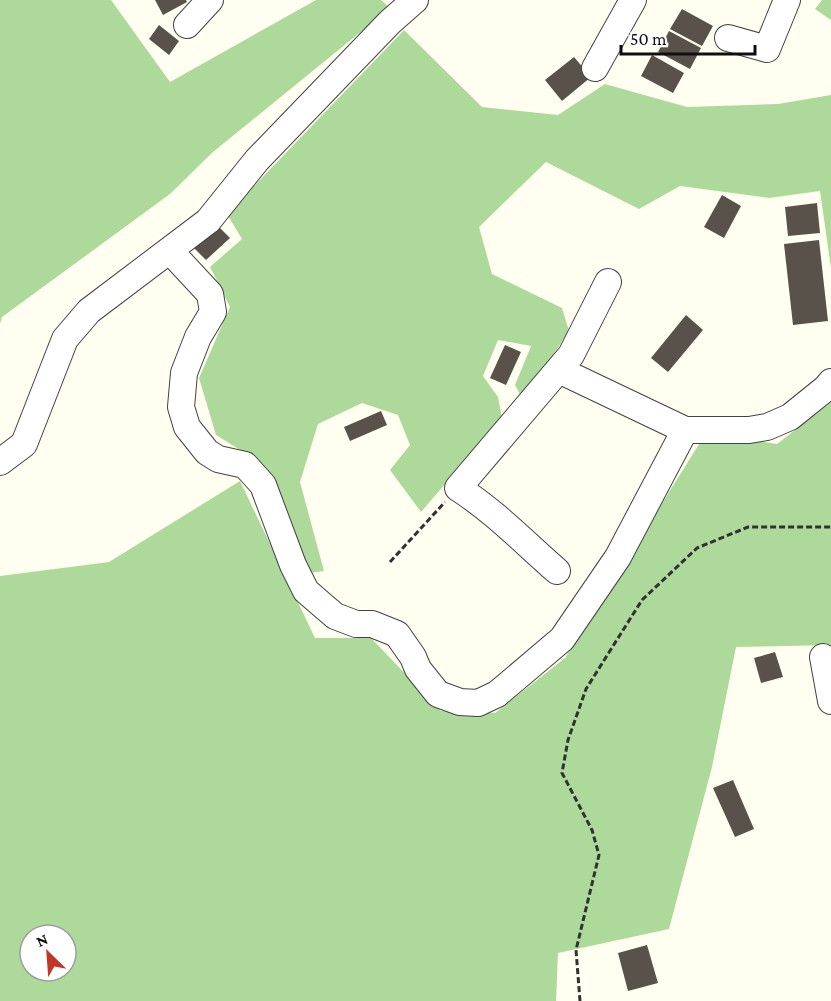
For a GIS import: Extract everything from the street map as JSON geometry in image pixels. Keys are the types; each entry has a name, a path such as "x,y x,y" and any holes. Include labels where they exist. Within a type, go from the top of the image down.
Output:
{"street":[{"path":"187,25 210,0"},
{"path":"0,462 24,444 65,339 89,311 208,221 257,160 390,22 415,0"},
{"path":"595,68 633,0"},
{"path":"728,38 767,49 787,0"},
{"path":"170,251 210,294 213,312 198,337 184,373 181,407 187,427 207,452 218,459 244,465 263,485 293,566 306,591 335,616 356,624 372,624 397,634 413,657 418,669 438,694 460,702 478,703 497,694 562,639 618,557 685,430"},
{"path":"557,571 473,497 458,488 565,362 609,282"},
{"path":"565,362 685,430 767,428 790,417 831,382"},
{"path":"823,657 831,701"}],"path":[{"path":"390,562 458,488"},
{"path":"580,1001 576,950 600,855 592,830 562,773 567,740 586,690 642,600 697,548 748,527 831,526"}],"green space":[{"path":"0,0 111,0 170,82 316,0 381,0 390,8 213,152 170,194 2,317 0,324"},
{"path":"822,0 831,0 831,20 815,9"},
{"path":"404,30 482,107 558,115 605,84 687,107 778,104 831,95 831,268 820,191 769,198 680,186 639,209 546,162 479,227 492,274 562,308 569,331 523,400 515,385 531,346 498,340 483,376 498,397 502,418 421,512 390,470 410,445 398,415 362,403 318,424 300,482 324,571 310,573 253,458 216,435 199,378 230,307 210,267 242,239 227,214"},
{"path":"831,402 831,645 736,647 712,767 669,929 558,953 556,1001 0,1001 0,576 109,562 240,481 315,638 371,638 441,711 495,713 565,658 706,433 777,444"}],"building":[{"path":"155,0 186,0 187,2 163,15"},
{"path":"682,9 713,26 702,46 670,29"},
{"path":"159,25 179,41 169,55 149,39"},
{"path":"669,31 701,48 690,69 658,52"},
{"path":"652,55 684,73 673,93 641,76"},
{"path":"574,57 591,77 562,101 545,80"},
{"path":"722,195 741,206 724,238 704,227"},
{"path":"817,203 820,233 788,236 785,207"},
{"path":"214,222 230,238 206,260 191,245"},
{"path":"819,240 828,321 793,325 784,244"},
{"path":"686,315 703,330 668,372 651,358"},
{"path":"505,345 521,352 506,385 490,378"},
{"path":"381,411 387,425 350,441 344,427"},
{"path":"775,652 783,677 761,683 754,658"},
{"path":"733,780 754,829 735,837 713,788"},
{"path":"647,945 658,983 628,991 618,953"}]}
